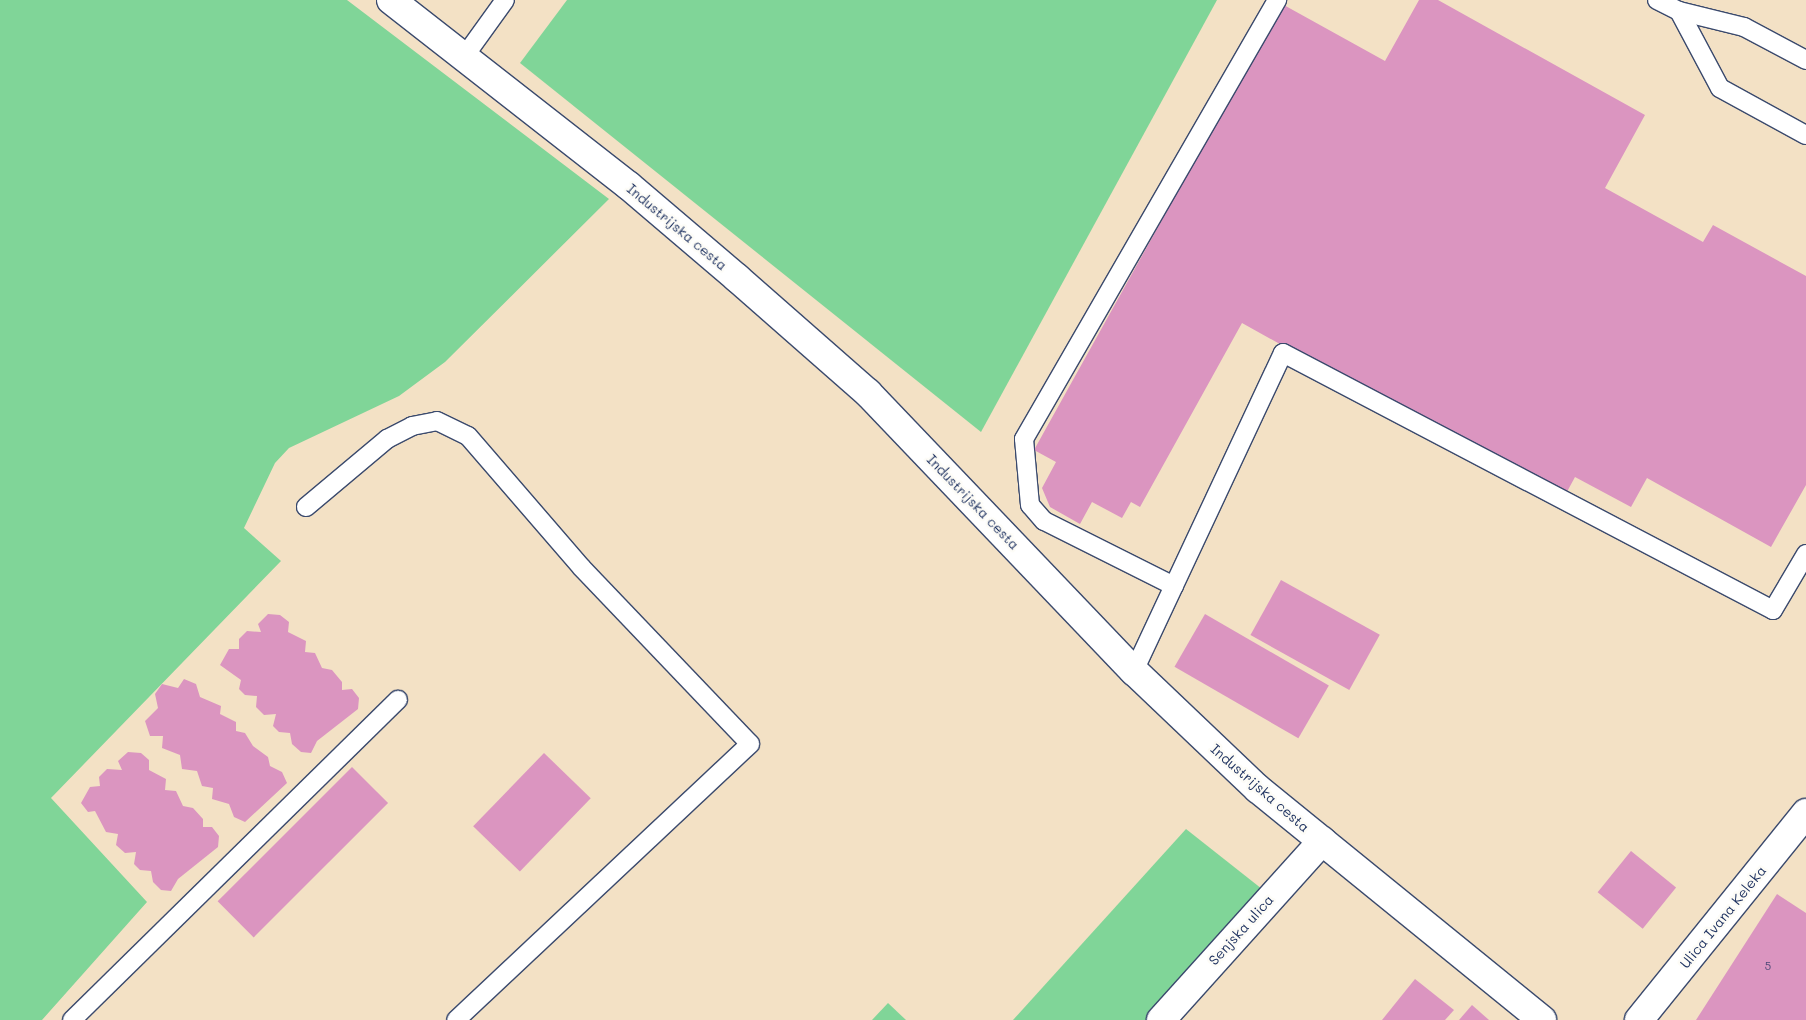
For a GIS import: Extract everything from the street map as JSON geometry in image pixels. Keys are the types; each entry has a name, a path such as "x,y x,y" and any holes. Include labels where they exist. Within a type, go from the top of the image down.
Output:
{"street":[{"name":"Industrijska cesta","path":"391,0 629,186 868,393 1134,671 1258,789 1542,1020"},
{"name":"Ulica Ivana Keleka","path":"1639,1020 1806,813"},
{"name":"Senjska ulica","path":"1161,1020 1322,841"}],"lane":[{"path":"464,57 505,0"},
{"path":"1174,586 1044,521 1030,505 1024,439 1277,0"},
{"path":"1657,0 1678,11 1744,27 1806,60"},
{"path":"1678,11 1720,88 1806,135"},
{"path":"1134,671 1283,353 1773,610 1806,554"},
{"path":"306,507 387,439 412,426 437,421 468,436 582,568 750,744 456,1020"},
{"path":"72,1020 398,700"}],"green space":[{"path":"0,0 347,0 609,199 445,362 399,396 289,448 275,463 244,528 281,561 51,798 147,902 42,1020 0,1020"},
{"path":"567,0 1217,0 981,432 520,63"},
{"path":"1186,829 1262,889 1155,1020 1013,1020"},
{"path":"888,1003 906,1020 872,1020"}],"building":[{"path":"1419,0 1438,0 1645,115 1605,188 1703,242 1713,225 1806,276 1806,485 1771,547 1647,478 1631,507 1575,477 1562,501 1242,323 1140,507 1131,502 1122,518 1092,502 1080,524 1050,507 1042,488 1056,462 1034,450 1282,4 1385,61"},
{"path":"1281,580 1380,635 1349,690 1250,635"},
{"path":"268,614 280,615 289,622 288,632 306,641 305,652 315,653 322,668 332,670 342,682 342,690 352,689 359,698 358,709 317,741 311,753 301,752 292,744 290,733 279,732 273,726 276,714 264,715 256,707 257,696 245,695 239,689 241,680 220,665 229,649 239,649 239,639 247,631 261,632 258,624"},
{"path":"1205,614 1329,686 1298,738 1174,667"},
{"path":"184,679 196,684 200,697 221,706 220,714 236,722 236,731 245,733 253,746 268,757 270,766 282,772 287,783 245,822 234,817 229,804 212,799 213,788 202,786 197,771 182,769 180,755 162,748 163,736 150,736 145,721 158,708 155,694 162,684 178,688"},
{"path":"128,752 141,753 149,760 149,770 166,779 165,790 176,791 183,806 193,808 203,819 203,827 212,827 219,836 218,847 178,879 171,891 161,890 153,882 151,871 140,870 134,864 136,852 125,853 116,845 118,834 106,832 95,811 88,812 81,803 90,787 100,786 99,777 107,769 122,770 118,761"},
{"path":"544,753 591,798 520,872 473,826"},
{"path":"352,767 388,803 254,937 218,901"},
{"path":"1631,851 1676,888 1643,929 1598,892"},
{"path":"1777,894 1806,913 1806,1020 1696,1020"},
{"path":"1415,979 1454,1010 1445,1020 1382,1020"},
{"path":"1472,1005 1489,1020 1459,1020"}]}
